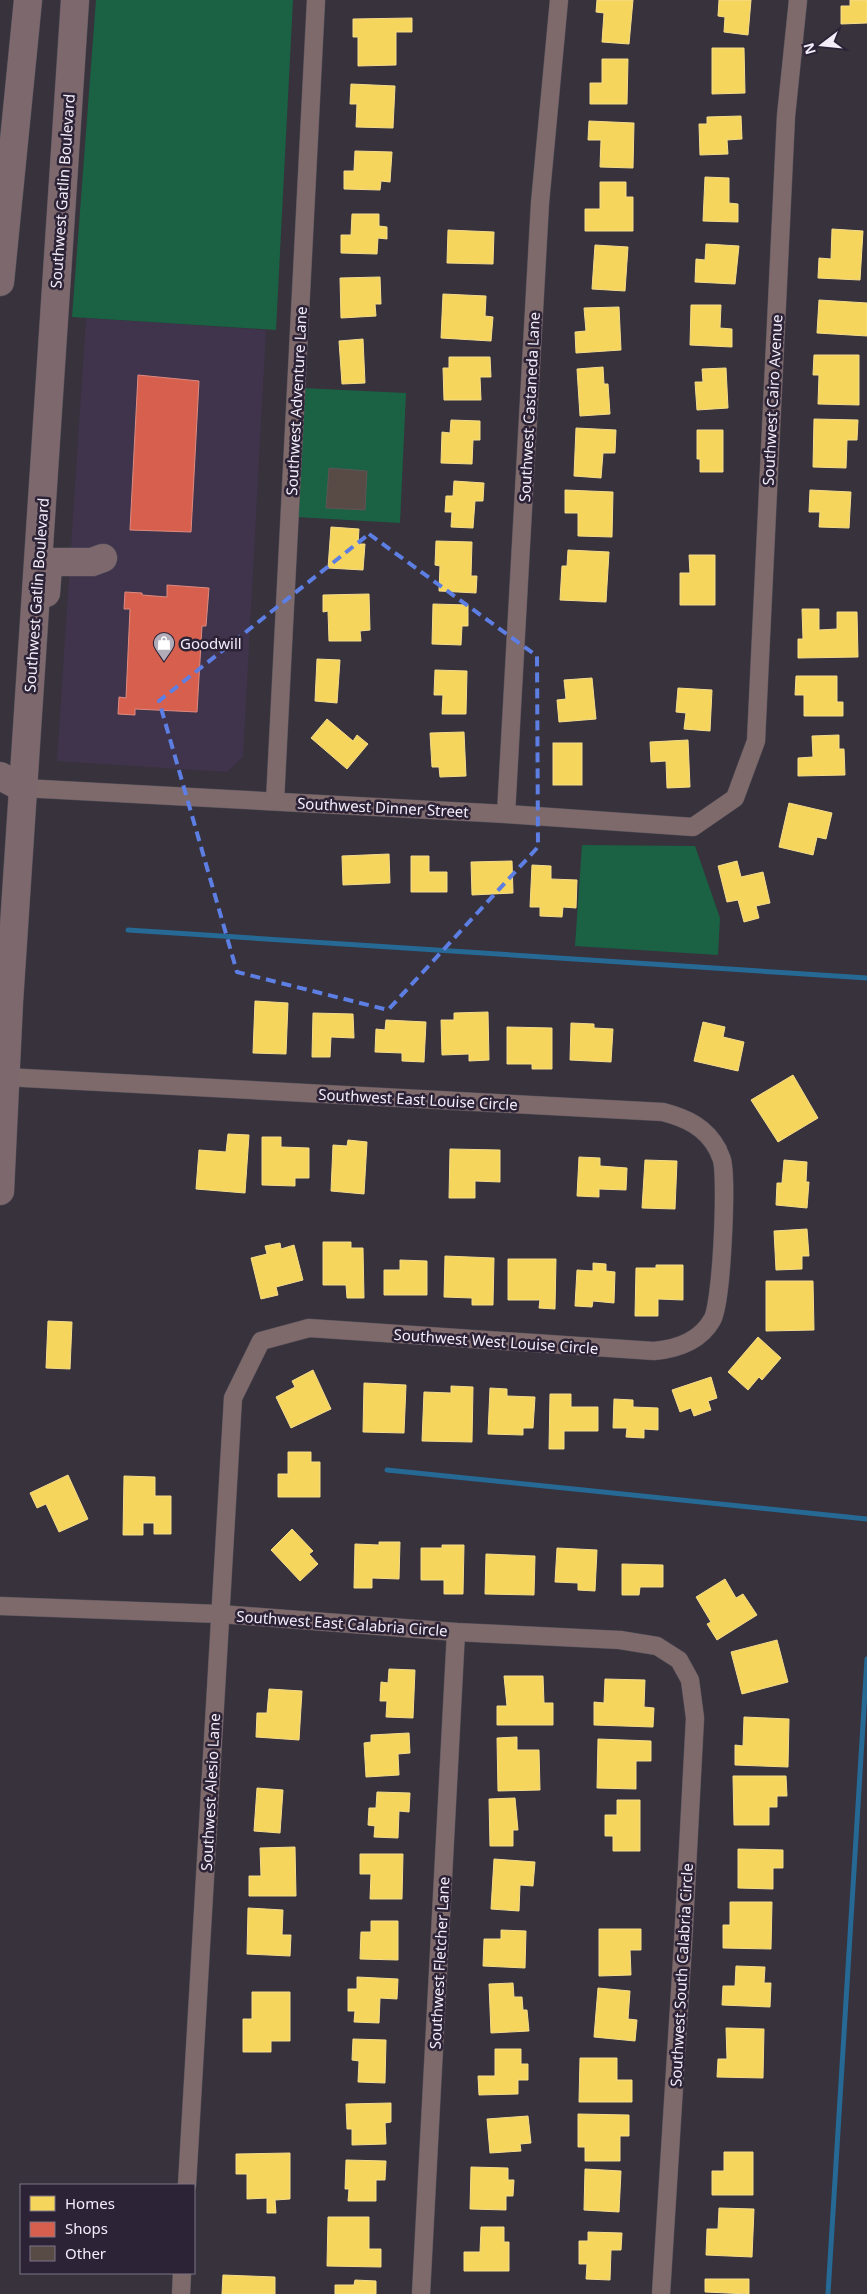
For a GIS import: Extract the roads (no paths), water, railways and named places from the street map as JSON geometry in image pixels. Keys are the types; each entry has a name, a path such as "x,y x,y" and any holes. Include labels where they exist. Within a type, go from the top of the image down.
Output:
{"main road":[{"path":"0,282 28,0"},
{"name":"Southwest Gatlin Boulevard","path":"0,1191 9,1002 11,782 26,733 75,0"},
{"path":"26,733 39,692 48,566 58,561 92,562 103,558 90,548 54,544 40,528"},
{"path":"0,969 9,1002"}],"street":[{"name":"Southwest Adventure Lane","path":"275,801 316,0"},
{"name":"Southwest Castaneda Lane","path":"506,814 540,203 559,0"},
{"name":"Southwest Cairo Avenue","path":"735,798 756,741 786,116 798,0"},
{"name":"Southwest Dinner Street","path":"11,782 275,801 692,827 735,798"},
{"name":"Southwest East Louise Circle","path":"5,1077 663,1112 682,1117 695,1124 708,1135 722,1160 722,1247"},
{"name":"Southwest West Louise Circle","path":"233,1398 261,1341 309,1328 654,1352 679,1346 693,1339 713,1320 717,1308 722,1247"},
{"name":"Southwest Alesio Lane","path":"187,2184 233,1398"},
{"name":"Southwest East Calabria Circle","path":"0,1606 220,1614 456,1632 643,1642 657,1646 679,1660"},
{"name":"Southwest Fletcher Lane","path":"421,2294 456,1632"},
{"name":"Southwest South Calabria Circle","path":"661,2294 695,1718 690,1680 679,1660"},
{"path":"180,2294 182,2274"}],"waterway":[{"path":"128,930 867,978"},
{"path":"387,1470 867,1519"},
{"path":"828,2294 867,1659"}],"place":[{"name":"Goodwill","path":"164,662"}]}
